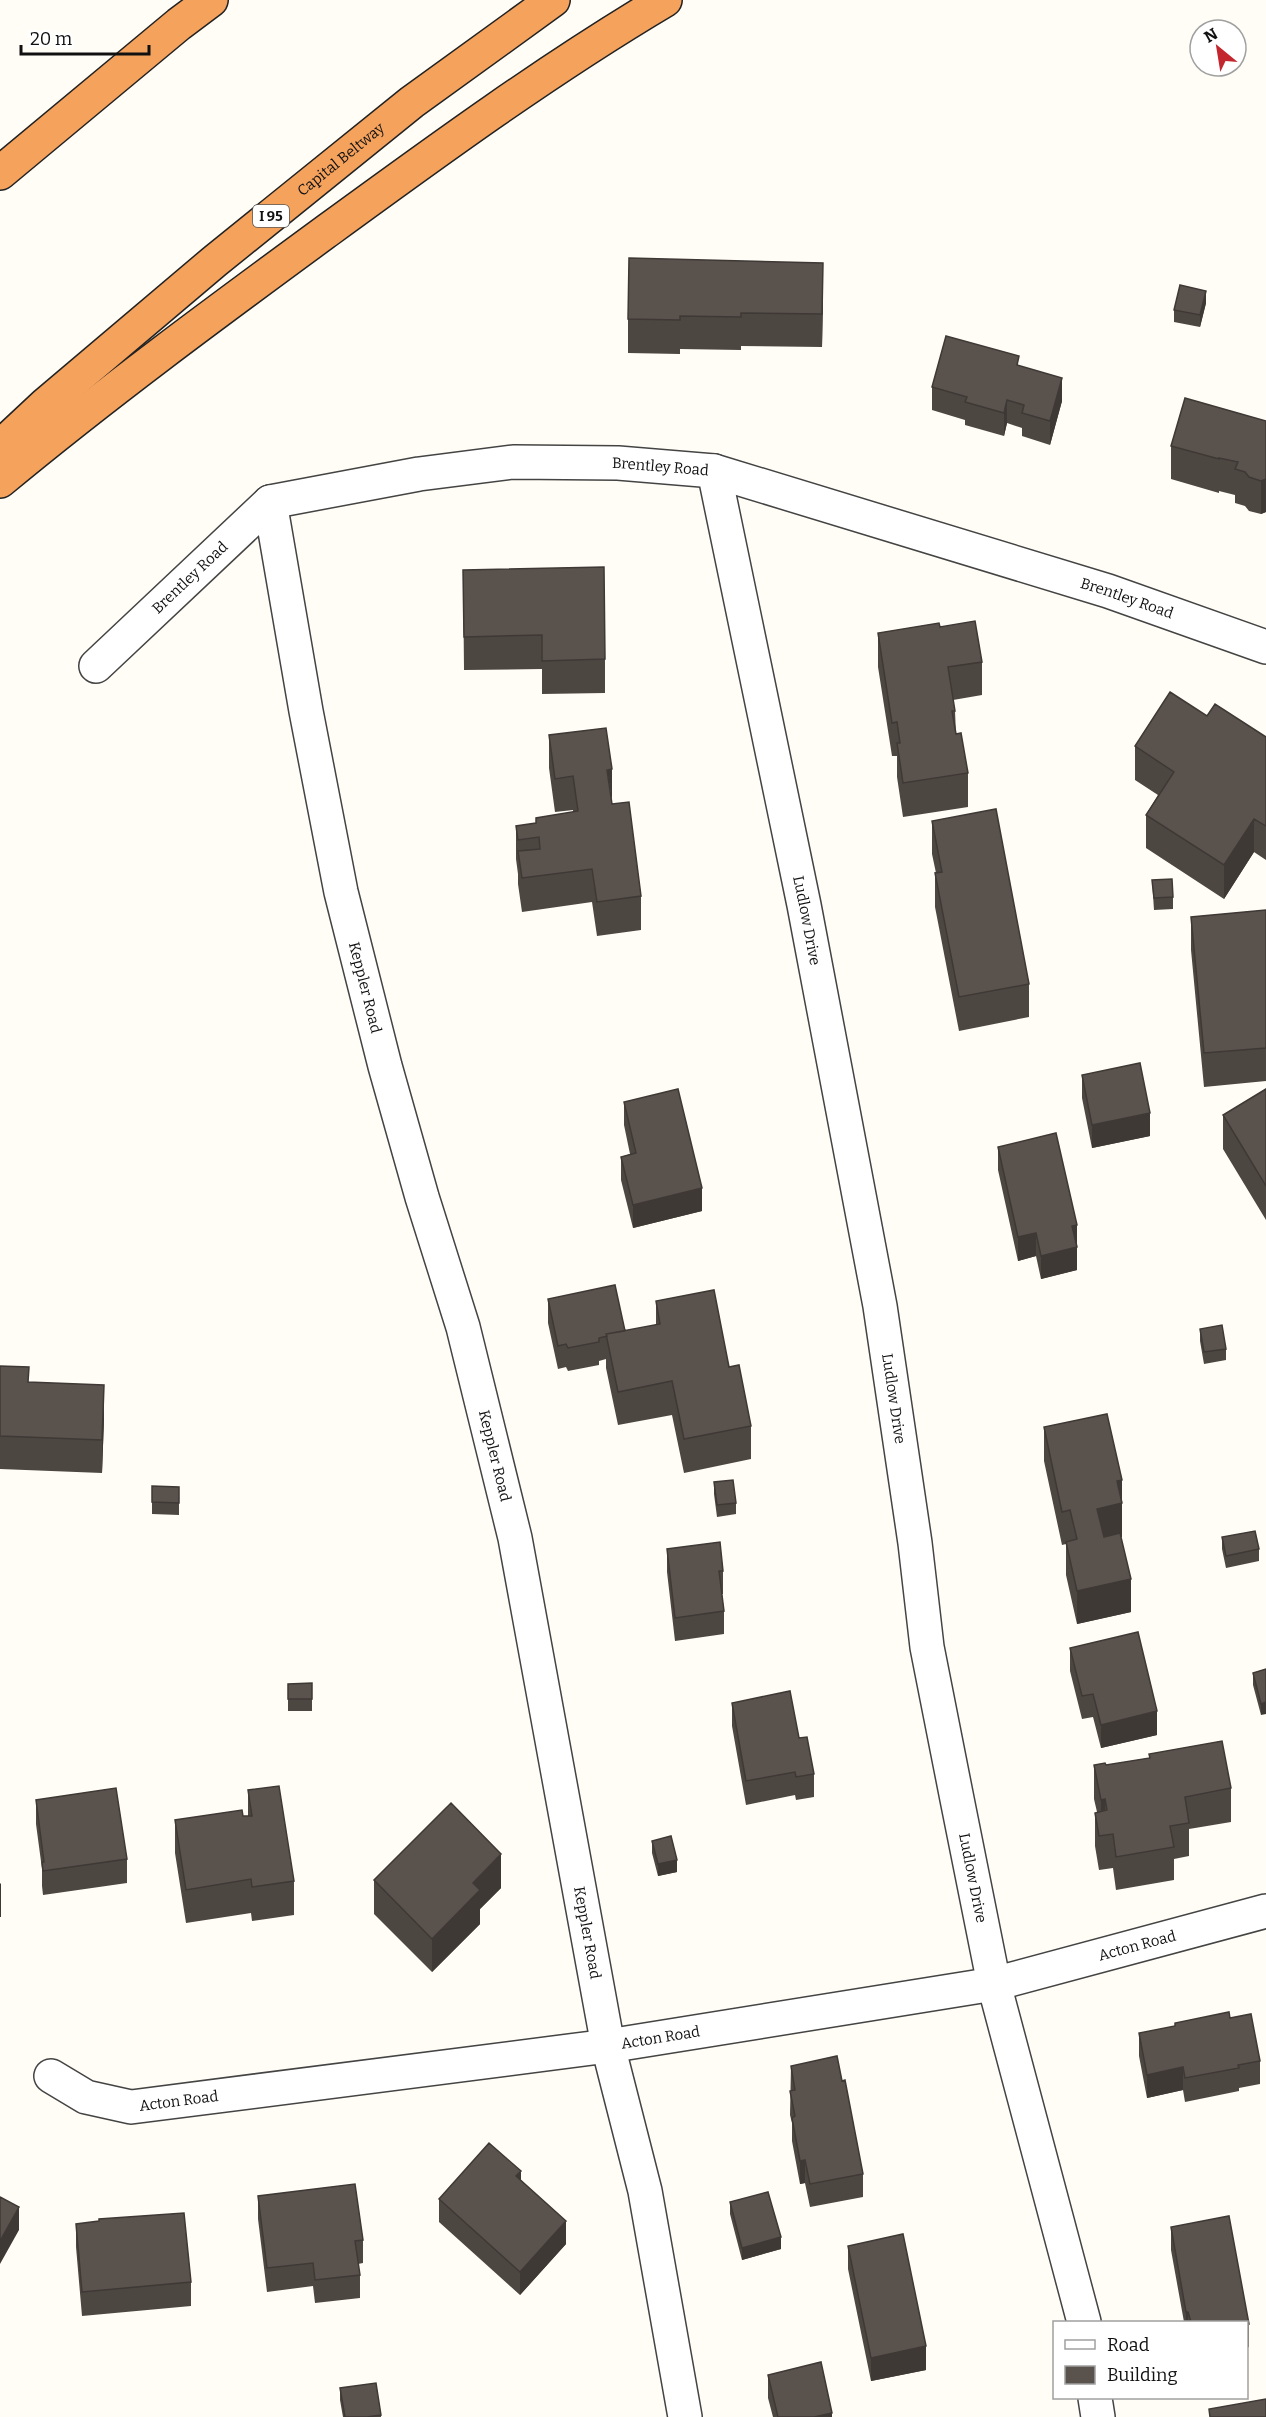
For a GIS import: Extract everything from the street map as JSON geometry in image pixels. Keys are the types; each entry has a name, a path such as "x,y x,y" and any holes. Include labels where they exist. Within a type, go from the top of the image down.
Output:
{"highway":[{"path":"0,173 210,0"},
{"name":"Capital Beltway","path":"0,447 46,404 260,225 412,102 554,0"},
{"path":"0,481 94,405 444,146 620,27 665,0"}],"street":[{"name":"Brentley Road","path":"96,666 270,502 419,474 513,462 618,463 714,471 1108,591 1266,647"},
{"name":"Ludlow Drive","path":"714,471 804,905 878,1294 915,1543 927,1647 994,1984 1084,2321"},
{"name":"Keppler Road","path":"270,502 306,711 341,892 388,1077 422,1197 463,1327 515,1538 608,2046 645,2191 685,2417"},
{"name":"Acton Road","path":"51,2076 86,2097 131,2107 608,2046 994,1984 1266,1911"},
{"path":"1095,2399 1098,2417"}],"building":[{"path":"629,258 823,263 822,314 741,313 741,317 680,316 680,320 628,319"},
{"path":"1180,285 1206,291 1200,315 1174,310"},
{"path":"946,336 1019,356 1017,365 1062,378 1050,421 1022,413 1024,405 1007,400 1004,413 965,402 967,397 932,387"},
{"path":"1185,398 1266,421 1266,479 1261,481 1235,469 1238,462 1171,446"},
{"path":"604,567 605,659 542,661 542,635 464,637 463,570"},
{"path":"975,621 982,662 948,667 956,734 961,733 968,773 903,783 897,743 900,743 897,722 892,723 878,633 939,623 940,627"},
{"path":"1170,692 1207,716 1215,704 1266,737 1266,826 1254,819 1224,865 1146,815 1174,772 1135,746"},
{"path":"606,728 612,769 607,770 612,804 629,802 641,896 597,902 592,869 522,878 518,851 540,849 539,837 518,840 516,826 536,823 536,818 578,811 573,776 555,779 549,735"},
{"path":"996,809 1029,984 959,997 935,873 942,872 932,821"},
{"path":"1172,879 1173,897 1154,898 1152,880"},
{"path":"1266,910 1266,1048 1204,1053 1191,917"},
{"path":"1140,1063 1150,1113 1092,1125 1082,1075"},
{"path":"678,1089 702,1188 633,1205 621,1157 636,1153 624,1102"},
{"path":"1266,1089 1266,1186 1223,1115"},
{"path":"1056,1133 1077,1225 1072,1226 1077,1247 1041,1256 1036,1233 1018,1237 998,1147"},
{"path":"615,1285 625,1331 606,1334 607,1336 599,1338 599,1342 568,1348 566,1344 558,1346 548,1299"},
{"path":"714,1290 729,1367 739,1365 751,1426 684,1439 672,1381 618,1392 606,1334 660,1324 656,1301"},
{"path":"1222,1325 1226,1349 1204,1352 1200,1329"},
{"path":"0,1366 29,1367 28,1382 104,1385 102,1440 0,1436"},
{"path":"1107,1414 1122,1480 1117,1481 1122,1503 1097,1509 1104,1537 1120,1533 1131,1579 1077,1591 1066,1542 1077,1539 1070,1510 1062,1512 1044,1427"},
{"path":"733,1480 736,1503 717,1505 714,1482"},
{"path":"152,1486 179,1487 179,1503 152,1502"},
{"path":"1255,1531 1259,1549 1226,1556 1222,1537"},
{"path":"720,1542 723,1571 719,1571 724,1611 675,1618 667,1549"},
{"path":"1138,1632 1157,1711 1101,1725 1093,1694 1082,1696 1070,1648"},
{"path":"1266,1669 1266,1702 1261,1704 1253,1673"},
{"path":"312,1683 312,1699 288,1699 288,1684"},
{"path":"790,1691 799,1738 807,1737 814,1774 796,1777 795,1772 746,1781 732,1703"},
{"path":"1222,1741 1231,1788 1185,1797 1189,1823 1170,1826 1174,1847 1116,1857 1113,1834 1099,1836 1095,1813 1107,1810 1105,1799 1101,1800 1094,1765 1150,1758 1149,1754"},
{"path":"279,1786 294,1881 252,1887 251,1879 186,1890 175,1820 242,1810 243,1816 252,1816 248,1790"},
{"path":"116,1788 127,1859 43,1871 42,1862 44,1862 36,1800"},
{"path":"451,1803 501,1854 473,1883 480,1890 432,1939 374,1880"},
{"path":"671,1836 677,1860 658,1864 652,1841"},
{"path":"1229,2012 1230,2018 1251,2014 1260,2061 1238,2065 1239,2068 1185,2078 1183,2067 1147,2075 1139,2033"},
{"path":"837,2056 842,2081 845,2080 863,2174 810,2184 805,2160 800,2161 792,2118 795,2116 790,2091 795,2090 791,2066"},
{"path":"489,2143 521,2171 516,2176 566,2221 520,2272 439,2199"},
{"path":"355,2184 363,2240 355,2241 360,2275 315,2280 313,2263 267,2268 258,2196"},
{"path":"768,2192 781,2237 742,2248 730,2202"},
{"path":"0,2197 19,2207 0,2241"},
{"path":"184,2213 191,2282 82,2292 76,2224 99,2221 99,2219"},
{"path":"1229,2216 1249,2324 1248,2321 1191,2321 1186,2312 1171,2227"},
{"path":"903,2234 926,2346 871,2358 848,2246"},
{"path":"821,2362 832,2413 814,2417 778,2417 768,2375"},
{"path":"376,2383 381,2415 345,2417 340,2388"},
{"path":"1266,2399 1266,2417 1210,2417 1209,2409"}]}
